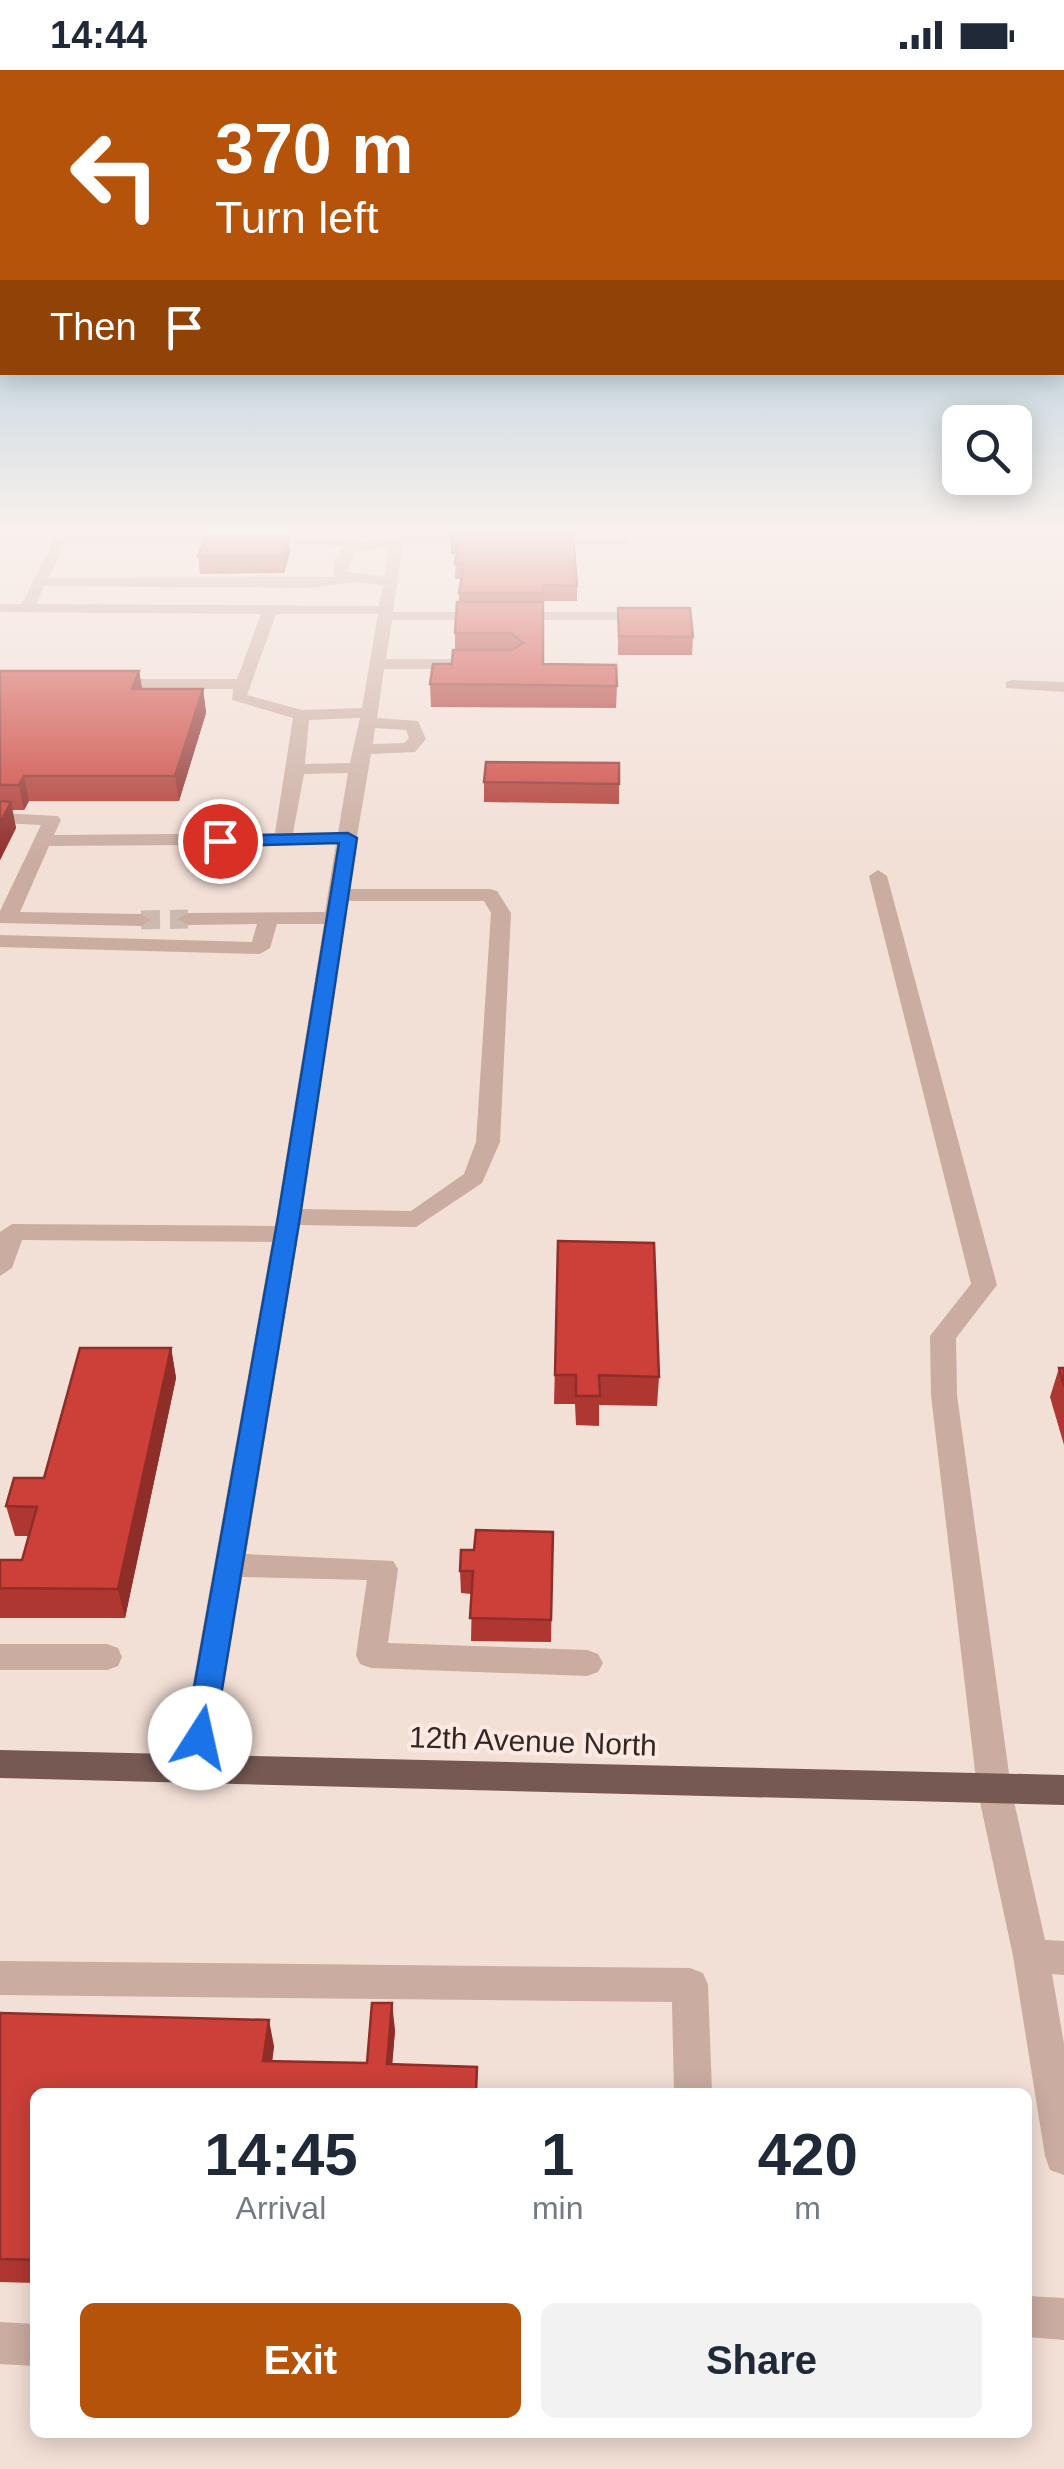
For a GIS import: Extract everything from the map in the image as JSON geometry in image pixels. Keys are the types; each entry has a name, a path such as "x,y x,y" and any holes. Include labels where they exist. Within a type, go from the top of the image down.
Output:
{"main road":[{"name":"12th Avenue North","path":"0,1764 1064,1790"}],"street":[{"path":"259,640 238,697 301,715 412,725 418,740 409,748 296,769"},
{"path":"194,1767 287,1226 380,640"},
{"path":"376,664 482,664"},
{"path":"100,684 242,684"},
{"path":"1012,685 1064,688"},
{"path":"283,840 301,715"},
{"path":"0,818 52,820 4,917 142,920"},
{"path":"43,840 348,838"},
{"path":"878,876 984,1285 943,1336 944,1395 994,1788 1048,1957 1064,2156"},
{"path":"0,1268 6,1232 416,1219 474,1178 488,1142 501,912 490,895 337,906 268,919 188,920"},
{"path":"0,941 260,948 268,919"},
{"path":"230,1565 382,1569 371,1655 586,1663"},
{"path":"0,1657 107,1657"},
{"path":"0,1978 690,1985 693,2088"},
{"path":"1032,2316 1064,2319"},
{"path":"0,2343 30,2345"}],"building":[{"path":"520,640 543,640 543,664 616,665 617,686 430,684 433,664 452,664 453,650 512,650 523,643"},
{"path":"0,671 139,671 132,689 203,689 175,776 24,776 19,785 0,785"},
{"path":"486,762 619,763 619,784 484,782"},
{"path":"0,801 11,802 0,823"},
{"path":"558,1241 654,1243 659,1377 599,1375 600,1396 576,1396 576,1375 555,1375"},
{"path":"80,1348 171,1348 118,1589 0,1588 0,1560 22,1560 37,1507 6,1506 14,1478 44,1478"},
{"path":"476,1530 553,1532 551,1620 470,1618 473,1571 460,1571 461,1550 474,1550"},
{"path":"372,2003 392,2003 387,2064 477,2067 476,2088 30,2088 30,2260 0,2259 0,2013 269,2020 263,2061 367,2063"}],"tunnel":[{"path":"141,920 188,919"}],"route":[{"path":"200,1738 289,1217 348,838 220,841"}]}
